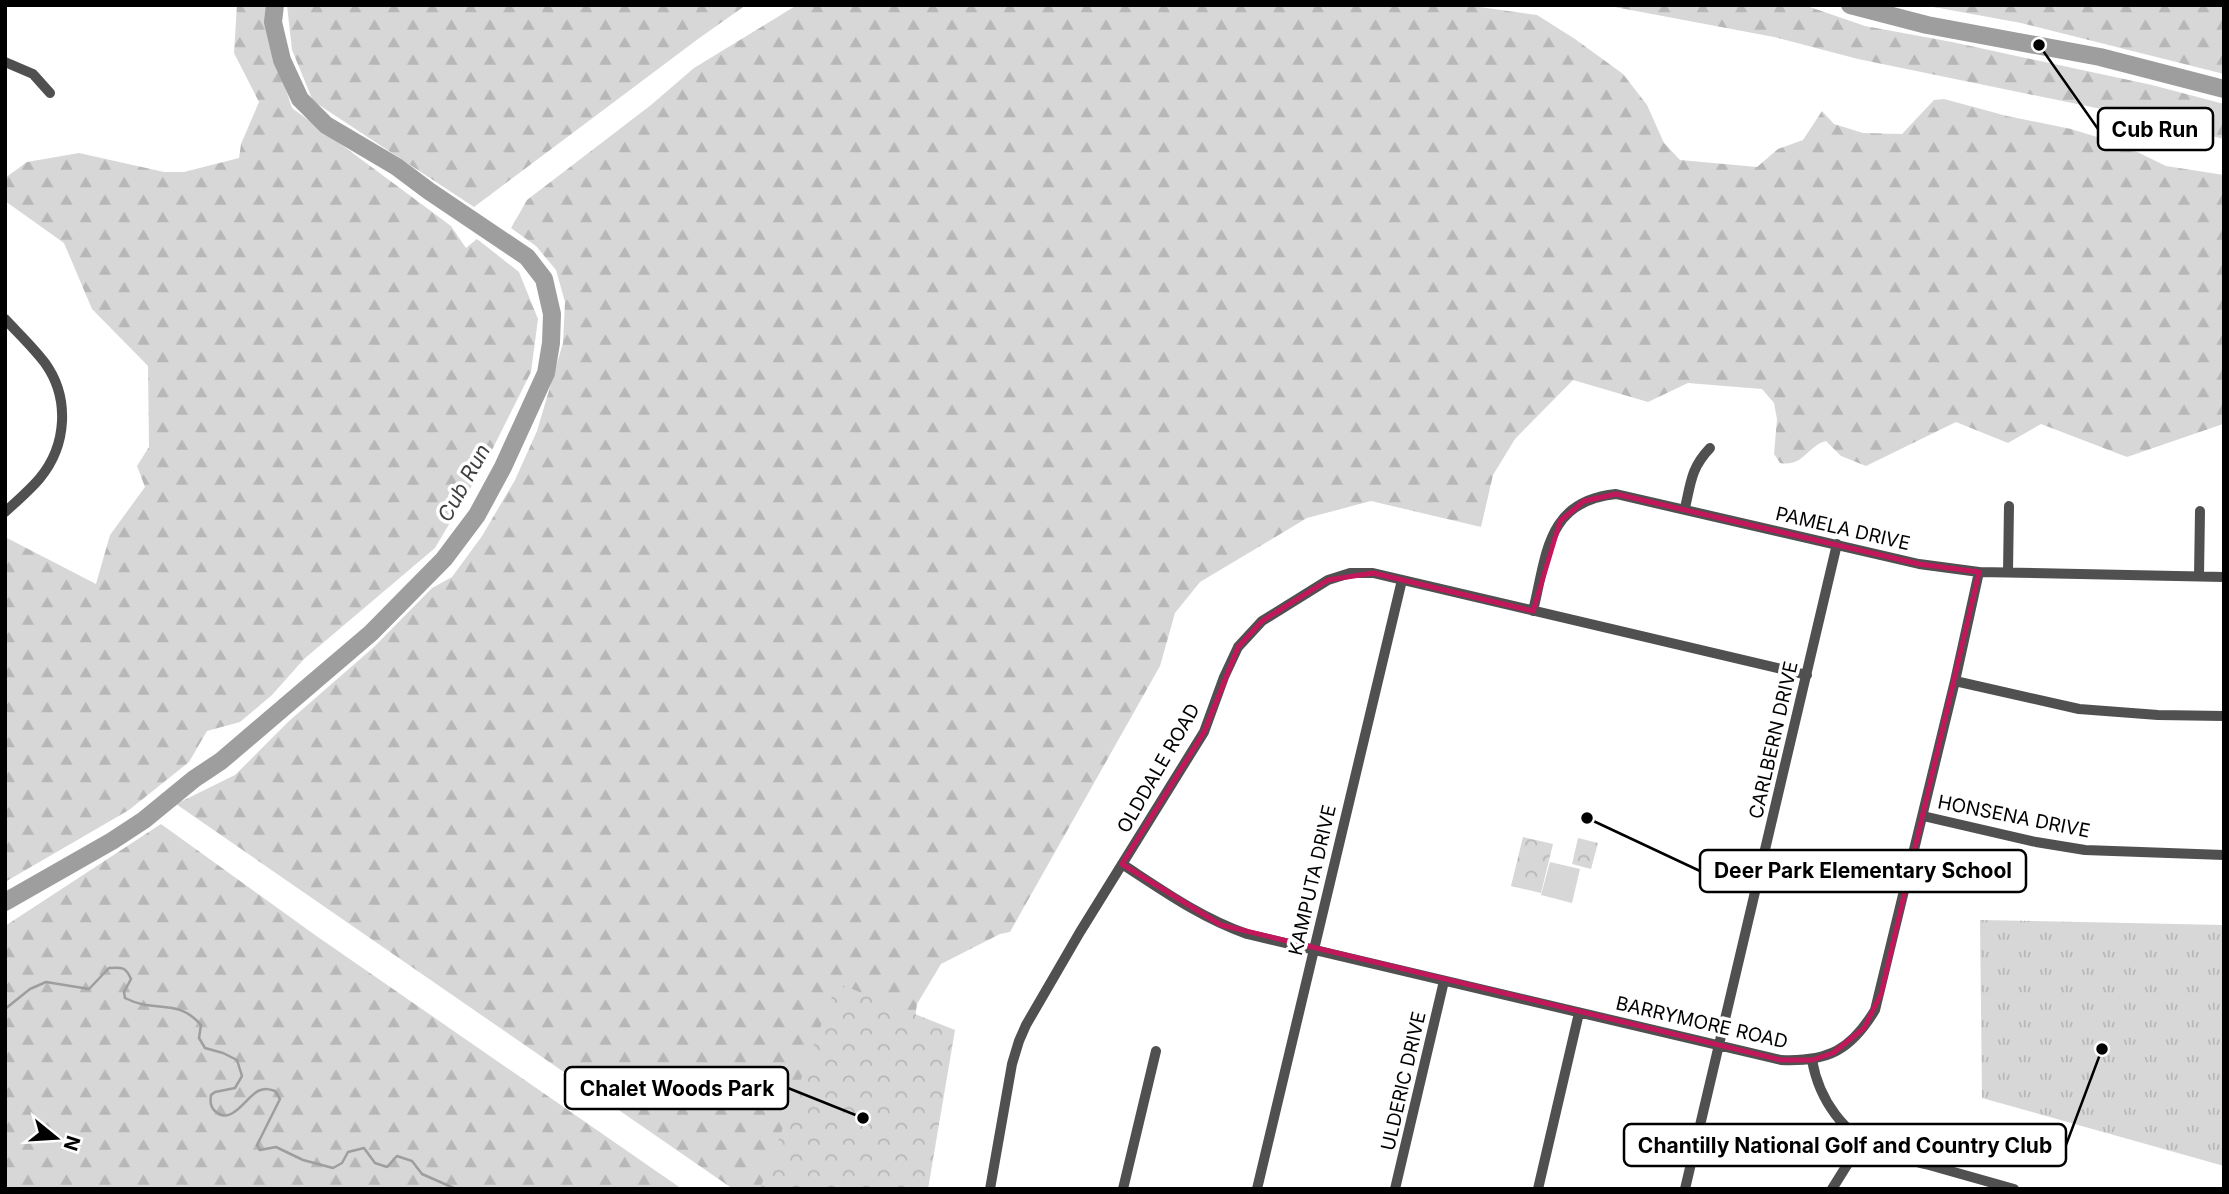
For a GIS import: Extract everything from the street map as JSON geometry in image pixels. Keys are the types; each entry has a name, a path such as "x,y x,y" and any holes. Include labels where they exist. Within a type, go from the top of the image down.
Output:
{"street":[{"path":"5,62 33,74 50,93"},
{"path":"5,319 50,371 60,398 62,423 57,448 50,464 36,483 5,512"},
{"path":"1685,508 1693,473 1698,461 1710,448"},
{"name":"PAMELA DRIVE","path":"1533,611 1552,534 1560,520 1574,507 1600,495 1616,494 1919,564 1979,572 2224,577"},
{"path":"2008,572 2009,506"},
{"path":"2199,576 2200,511"},
{"name":"CARLBERN DRIVE","path":"1685,1189 1837,544"},
{"name":"BARRYMORE ROAD","path":"1122,864 1220,925 1247,934 1781,1060 1812,1060 1833,1053 1850,1042 1864,1028 1875,1010 1979,572"},
{"name":"OLDDALE ROAD","path":"989,1189 1012,1064 1019,1041 1080,932 1204,732 1238,647 1252,630 1272,614 1338,577 1350,573 1365,573 1807,675"},
{"name":"KAMPUTA DRIVE","path":"1257,1189 1402,580"},
{"path":"1955,681 2079,709 2158,715 2224,716"},
{"name":"HONSENA DRIVE","path":"1923,816 2036,842 2085,850 2224,855"},
{"name":"ULDERIC DRIVE","path":"1395,1189 1444,981"},
{"path":"1538,1189 1580,1013"},
{"path":"1124,1189 1156,1051"},
{"path":"1812,1060 1818,1086 1824,1098 1839,1120 1862,1141 1889,1154 1974,1184 2014,1189"},
{"path":"1832,1189 1862,1141"}],"highlighted area":[{"path":"1616,494 1919,564 1979,572 1881,994 1864,1028 1833,1053 1812,1060 1781,1060 1221,925 1122,864 1204,732 1238,647 1262,621 1328,580 1373,573 1533,611 1560,521 1584,501"}],"green space":[{"path":"237,5 268,5 270,41 292,108 451,226 466,248 477,239 519,272 538,319 531,372 487,460 435,548 304,659 272,695 240,722 207,731 189,762 129,810 5,882 5,537 96,584 110,535 145,487 137,466 149,447 148,366 92,309 64,243 5,201 5,178 27,162 79,153 164,172 184,172 239,158 241,144 259,102 234,53"},
{"path":"287,5 746,5 474,207 313,101 292,50"},
{"path":"797,5 1465,5 1537,15 1623,74 1647,105 1664,143 1680,160 1757,167 1778,149 1803,140 1822,111 1834,124 1863,133 1902,134 1934,100 1944,99 2071,129 2123,145 2166,166 2224,175 2223,424 2127,457 2041,424 2008,443 1956,422 1866,466 1841,456 1826,441 1795,462 1780,463 1774,454 1777,419 1774,403 1762,389 1688,383 1648,402 1573,380 1515,439 1493,475 1481,527 1371,501 1307,518 1200,582 1175,613 1160,666 1010,932 1000,934 941,964 917,1004 890,1189 733,1189 176,804 235,775 289,721 374,647 432,588 452,577 482,536 515,480 537,431 563,343 565,302 556,270 536,246 511,228 527,200 651,105 694,68"},
{"path":"1604,5 1804,5 1865,26 2152,85 2224,104 2224,139 2111,111 1858,59 1774,37"},
{"path":"1923,5 2224,5 2224,74 2021,23"},
{"path":"161,824 315,935 682,1189 5,1189 5,926"},
{"path":"1523,837 1553,844 1541,893 1511,886"},
{"path":"1578,838 1598,843 1591,869 1572,864"},
{"path":"1550,862 1580,869 1572,903 1541,895"},
{"path":"1980,920 2224,925 2224,1166 1982,1098"},
{"path":"837,983 955,1030 928,1189 760,1189"}],"waterway":[{"name":"Cub Run","path":"5,902 144,820 194,779 221,761 371,633 444,559 477,515 503,467 546,373 552,314 544,279 527,257 397,167 326,125 300,99 282,60 273,22 275,5"},
{"name":"Cub Run","path":"1850,5 1927,25 2100,57 2224,89"},
{"path":"5,1009 30,989 46,982 89,989 109,968 123,969 131,979 124,992 125,998 136,1003 183,1011 201,1025 199,1038 205,1048 237,1060 242,1076 235,1088 211,1095 211,1104 215,1111 227,1115 258,1091 275,1091 280,1099 257,1145 260,1150 276,1147 303,1160 333,1168 342,1163 348,1152 364,1148 375,1163 387,1167 397,1156 412,1161 422,1174 456,1189"}],"place":[{"name":"Cub Run","path":"2039,45"},
{"name":"Deer Park Elementary School","path":"1587,818"},
{"name":"Chantilly National Golf and Country Club","path":"2102,1049"},
{"name":"Chalet Woods Park","path":"863,1118"}]}
